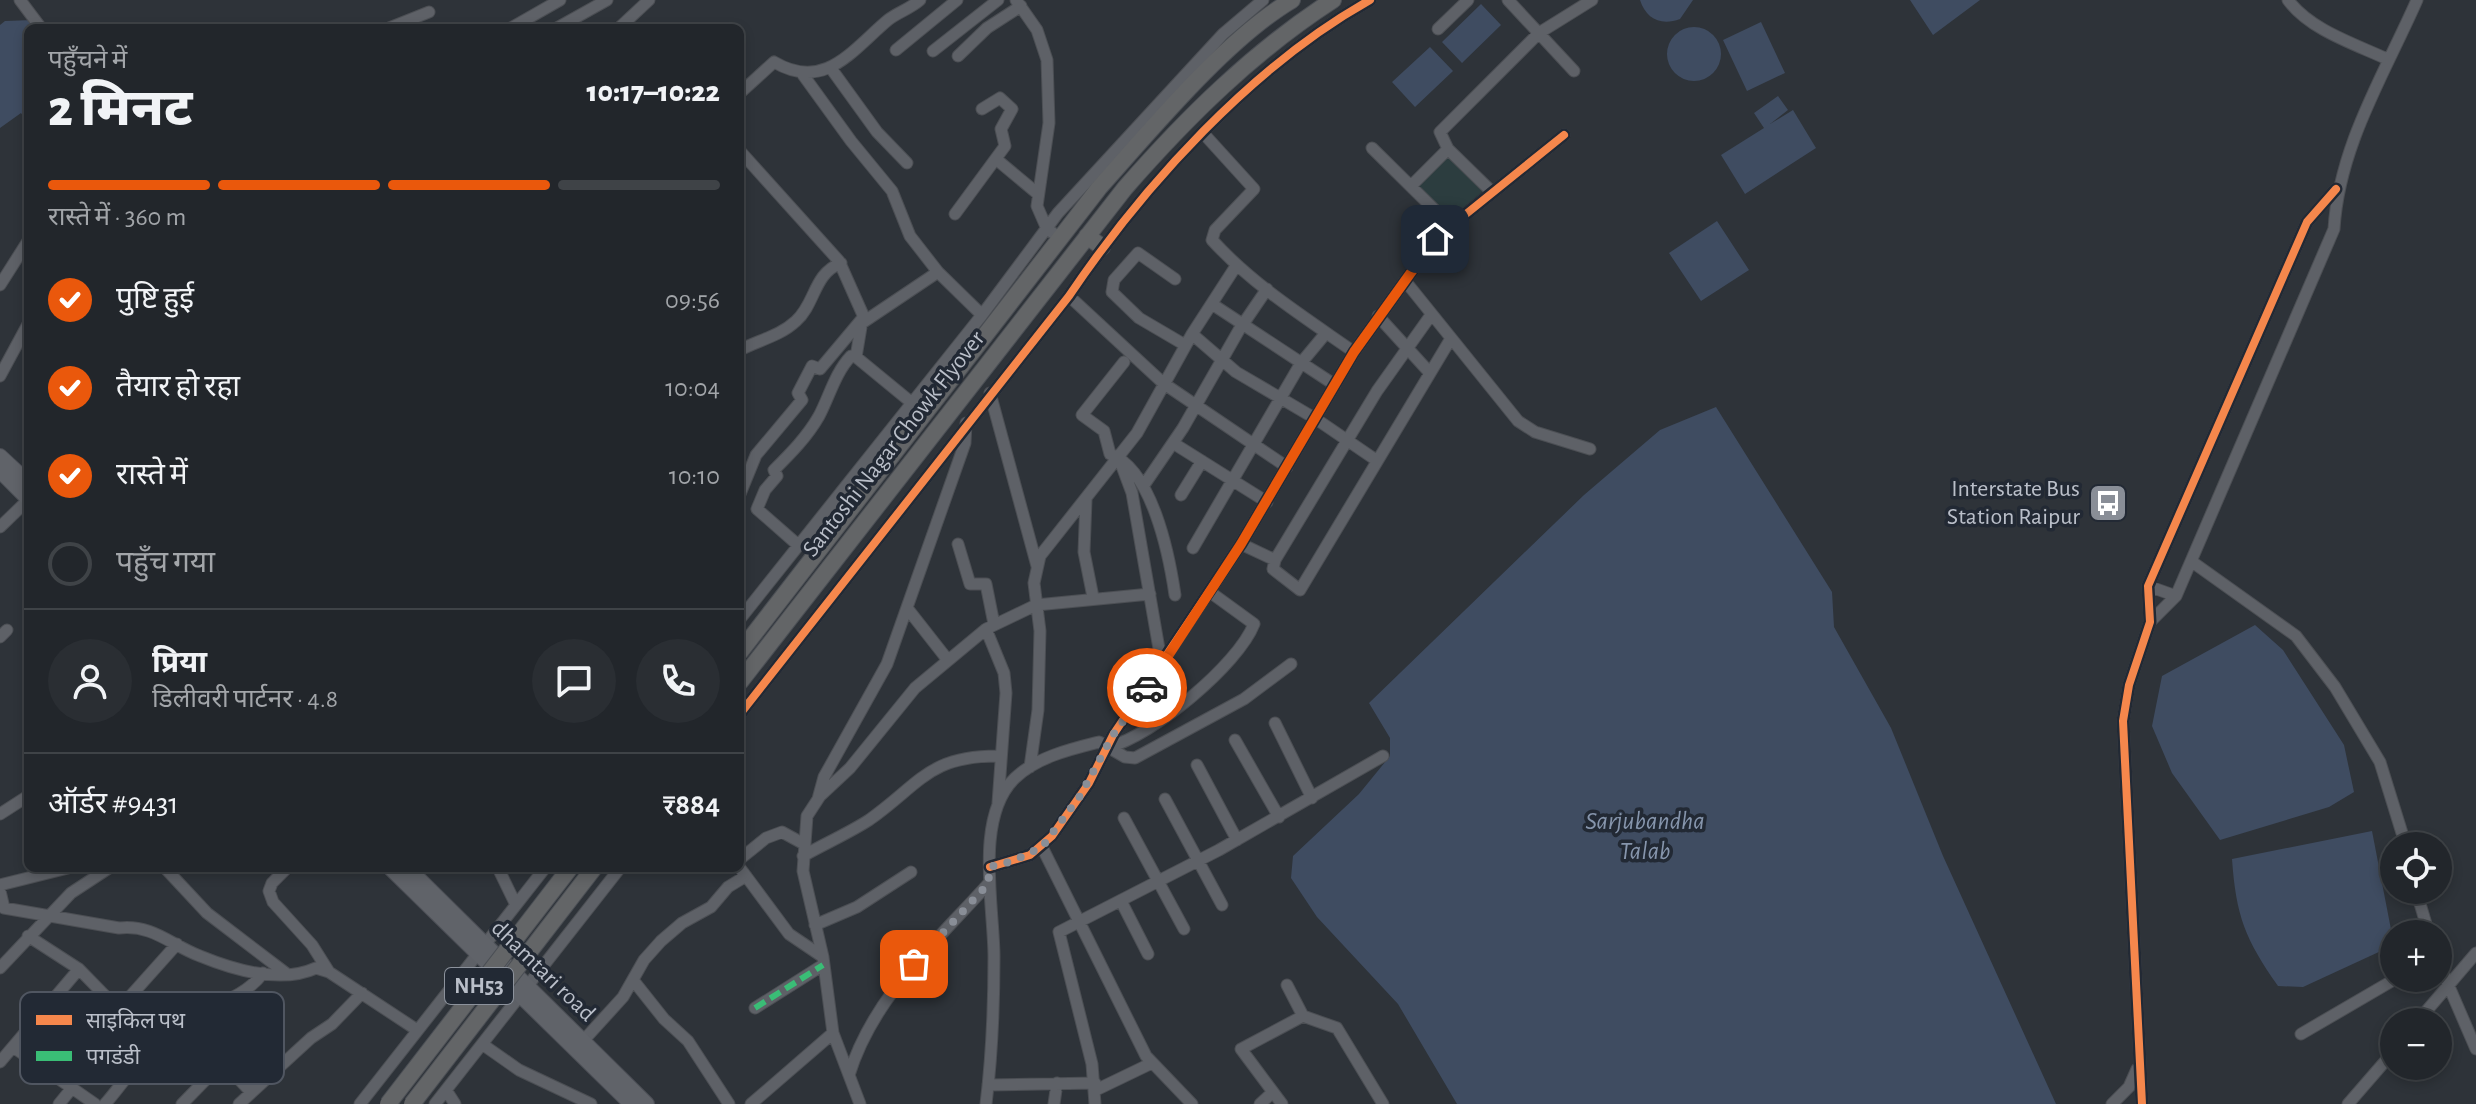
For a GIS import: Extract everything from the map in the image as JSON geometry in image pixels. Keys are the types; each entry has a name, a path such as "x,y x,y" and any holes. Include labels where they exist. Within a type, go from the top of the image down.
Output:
{"highway":[{"name":"Santoshi Nagar Chowk Flyover","path":"744,676 1054,234 1235,45 1292,0"},
{"name":"Santoshi Nagar Chowk Flyover","path":"744,647 870,500 1171,135 1290,28 1333,0"},
{"path":"1087,236 1102,247"},
{"name":"NH53","path":"388,1104 567,872"},
{"name":"NH53","path":"412,1104 591,872"}],"main road":[{"path":"0,456 24,480"},
{"path":"0,471 24,480"},
{"path":"394,872 523,991"},
{"name":"dhamtari road","path":"412,872 481,950"},
{"name":"dhamtari road","path":"523,991 583,1041 647,1104"},
{"name":"dhamtari road","path":"523,991 629,1103"}],"street":[{"path":"20,0 38,24"},
{"path":"518,24 560,0"},
{"path":"564,24 607,0"},
{"path":"623,24 649,0"},
{"path":"744,89 774,62 801,72 830,67 848,58 889,19 920,0"},
{"path":"896,50 957,0"},
{"path":"933,51 998,0"},
{"path":"744,614 982,315 1054,234 1155,107 1223,34 1263,0"},
{"path":"744,709 1069,296 1102,247 1175,161 1301,45 1370,0"},
{"path":"1438,29 1468,0"},
{"path":"1508,0 1574,71"},
{"path":"1492,192 1448,149 1440,132 1539,33 1592,0"},
{"path":"2288,0 2327,30 2387,59"},
{"path":"2150,622 2176,596 2334,229 2336,189 2387,59 2417,0"},
{"path":"958,56 1018,3 1037,30 1047,60 1049,123 1037,206 1054,234"},
{"path":"399,24 429,12"},
{"path":"830,67 877,132 907,163"},
{"path":"801,72 851,141 879,172 898,202 910,236 938,272 956,285 982,315"},
{"path":"955,214 1005,146 1001,129 1012,109 995,98 982,109"},
{"path":"1204,134 1254,189 1215,230 1212,240 1236,266 1354,352"},
{"path":"990,867 1013,861 1042,847 1080,796 1113,735 1162,666 1267,502 1354,352 1435,239 1564,135"},
{"path":"1372,148 1450,225"},
{"path":"1411,186 1448,149"},
{"path":"744,155 841,263 862,321 856,357"},
{"path":"996,159 1038,194"},
{"path":"2142,1104 2123,721 2129,685 2150,622 2148,586 2307,222 2336,189"},
{"path":"0,285 24,247"},
{"path":"1175,279 1138,253 1114,280 1112,292 1139,318 1185,345"},
{"path":"744,348 795,322 812,299 822,276 841,263"},
{"path":"1030,767 1039,684 1040,631 1034,583 1040,556 1119,458 1185,345 1236,266"},
{"path":"744,484 756,455 802,400 798,393 812,366 820,369 862,321 938,272"},
{"path":"1406,282 1518,421 1535,432 1590,449"},
{"path":"1144,485 1267,289"},
{"path":"1069,296 1163,383 1287,467"},
{"path":"1212,304 1335,385"},
{"path":"1431,315 1348,440 1275,560 1273,569 1300,590 1450,340"},
{"path":"1378,316 1430,373"},
{"path":"0,376 24,331"},
{"path":"1193,548 1301,363 1326,333"},
{"path":"1192,334 1236,372 1316,419 1376,460"},
{"path":"798,545 757,509 757,503 777,476 774,470 813,426 838,381 840,367 851,356 856,357 912,403"},
{"path":"1124,362 1082,415 1104,431 1110,454 1119,458 1144,485 1166,548 1175,595"},
{"path":"990,393 1038,571"},
{"path":"818,799 824,777 887,664 965,443 967,422"},
{"path":"1173,443 1267,502"},
{"path":"1119,458 1132,493 1162,666"},
{"path":"1181,495 1202,461"},
{"path":"1087,499 1084,552 1093,597"},
{"path":"0,527 24,504"},
{"path":"958,544 970,584 986,584 990,627 1004,673 1007,713 988,884 994,951 986,1104"},
{"path":"1241,544 1275,560"},
{"path":"2191,561 2296,636 2335,687 2380,762 2402,832"},
{"path":"2148,586 2176,596"},
{"path":"1109,747 1129,742 1158,725 1234,655 1249,636 1254,624 1210,592"},
{"path":"860,1104 833,1033 803,850 807,816 818,799 850,768 915,688 990,627 1036,605 1093,597 1150,594"},
{"path":"907,608 947,659"},
{"path":"998,807 1015,778 1030,767 1099,742 1125,757 1135,758 1244,699 1291,664"},
{"path":"1275,723 1312,798"},
{"path":"1235,740 1279,817"},
{"path":"803,850 866,822 927,771 964,759 1000,756"},
{"path":"1095,1104 1096,1087 1059,932 1237,840 1383,756"},
{"path":"1197,765 1237,840"},
{"path":"0,814 24,799"},
{"path":"1165,799 1222,905"},
{"path":"1124,818 1184,929"},
{"path":"744,856 766,838 782,832 803,850"},
{"path":"1042,847 1152,1063 1192,1104"},
{"path":"54,872 0,888 4,908 119,928 138,926 200,956 263,973 303,974 316,968 329,972 417,1030"},
{"path":"0,968 71,893 103,872"},
{"path":"169,872 207,913 287,974"},
{"path":"283,872 269,891 273,902 312,945 329,972"},
{"path":"360,1104 542,872"},
{"path":"435,1104 617,872"},
{"path":"583,1041 623,997 661,941 682,923 711,907 743,872 789,934 823,961"},
{"path":"815,925 857,907 911,872"},
{"path":"500,873 516,905"},
{"path":"849,1075 858,1046 876,1014 929,945 988,884"},
{"path":"1121,901 1148,954"},
{"path":"28,936 79,969 101,992"},
{"path":"133,992 177,944"},
{"path":"2452,984 2476,953"},
{"path":"755,1008 823,961"},
{"path":"60,992 79,969"},
{"path":"243,992 254,985 263,973"},
{"path":"633,980 662,1017 688,1041 729,1104"},
{"path":"1287,985 1303,1016 1337,1028 1383,1104"},
{"path":"2301,1034 2380,988"},
{"path":"2430,1008 2445,992"},
{"path":"2451,992 2476,1049"},
{"path":"284,1063 332,1024 362,993"},
{"path":"1282,1104 1241,1049 1303,1016"},
{"path":"751,1104 833,1033"},
{"path":"0,1062 20,1039"},
{"path":"482,1044 519,1070 591,1104"},
{"path":"13,1047 20,1052"},
{"path":"988,1085 1057,1083 1096,1087 1152,1063"},
{"path":"2112,1104 2129,1087 2139,1065"},
{"path":"2348,1104 2380,1067"},
{"path":"1054,1104 1057,1083"},
{"path":"67,1084 95,1104"},
{"path":"105,1104 123,1084"},
{"path":"182,1104 202,1084"},
{"path":"243,1084 250,1091"},
{"path":"239,1104 259,1084"},
{"path":"59,1104 72,1088"},
{"path":"446,1090 455,1104"},
{"path":"1260,1104 1273,1092"}],"shaded area":[{"path":"1449,156 1484,190 1453,216 1446,216 1420,189 1419,182"}],"water":[{"path":"1640,0 1693,0 1680,19 1667,22 1650,16"},
{"path":"1910,0 1980,0 1933,35"},
{"path":"1481,4 1501,25 1462,63 1442,42"},
{"path":"33,20 36,24 24,24 24,117 21,113 0,128 0,25 5,21"},
{"path":"1761,22 1785,73 1747,91 1723,40"},
{"path":"1694,27 1713,35 1721,54 1713,73 1694,81 1675,73 1667,54 1675,35"},
{"path":"1430,47 1453,71 1415,107 1392,82"},
{"path":"1778,96 1788,110 1770,124 1793,110 1816,148 1745,194 1721,155 1764,128 1754,113"},
{"path":"1717,221 1749,270 1701,301 1669,253"},
{"name":"Sarjubandha Talab","path":"1716,407 1832,592 1834,627 1891,728 1943,856 2056,1104 1457,1104 1398,1004 1317,917 1291,878 1293,856 1359,794 1390,756 1390,738 1369,703 1584,495 1660,430"},
{"path":"2255,625 2283,650 2344,745 2354,792 2329,807 2220,840 2172,773 2152,726 2162,676"},
{"path":"2372,831 2380,872 2380,904 2386,904 2389,920 2380,920 2380,951 2303,987 2278,986 2257,954 2244,926 2236,896 2232,859"}],"marked path":[{"path":"755,1008 823,965"}],"cycle path":[{"path":"744,709 1166,171 1203,131 1284,58 1370,0"},
{"path":"990,867 1030,855 1052,836 1089,783 1113,735 1241,544 1354,352 1435,239 1564,135"},
{"path":"2142,1104 2123,721 2129,685 2150,622 2148,586 2307,222 2336,189"}],"way so far":[{"path":"914,964 988,884 990,867 1030,855 1052,836 1089,783 1113,735 1147,688"}],"place":[{"name":"Interstate Bus Station Raipur","path":"2108,503"}],"route":[{"path":"1147,688 1241,544 1354,352 1378,316 1432,248 1435,239"}]}
